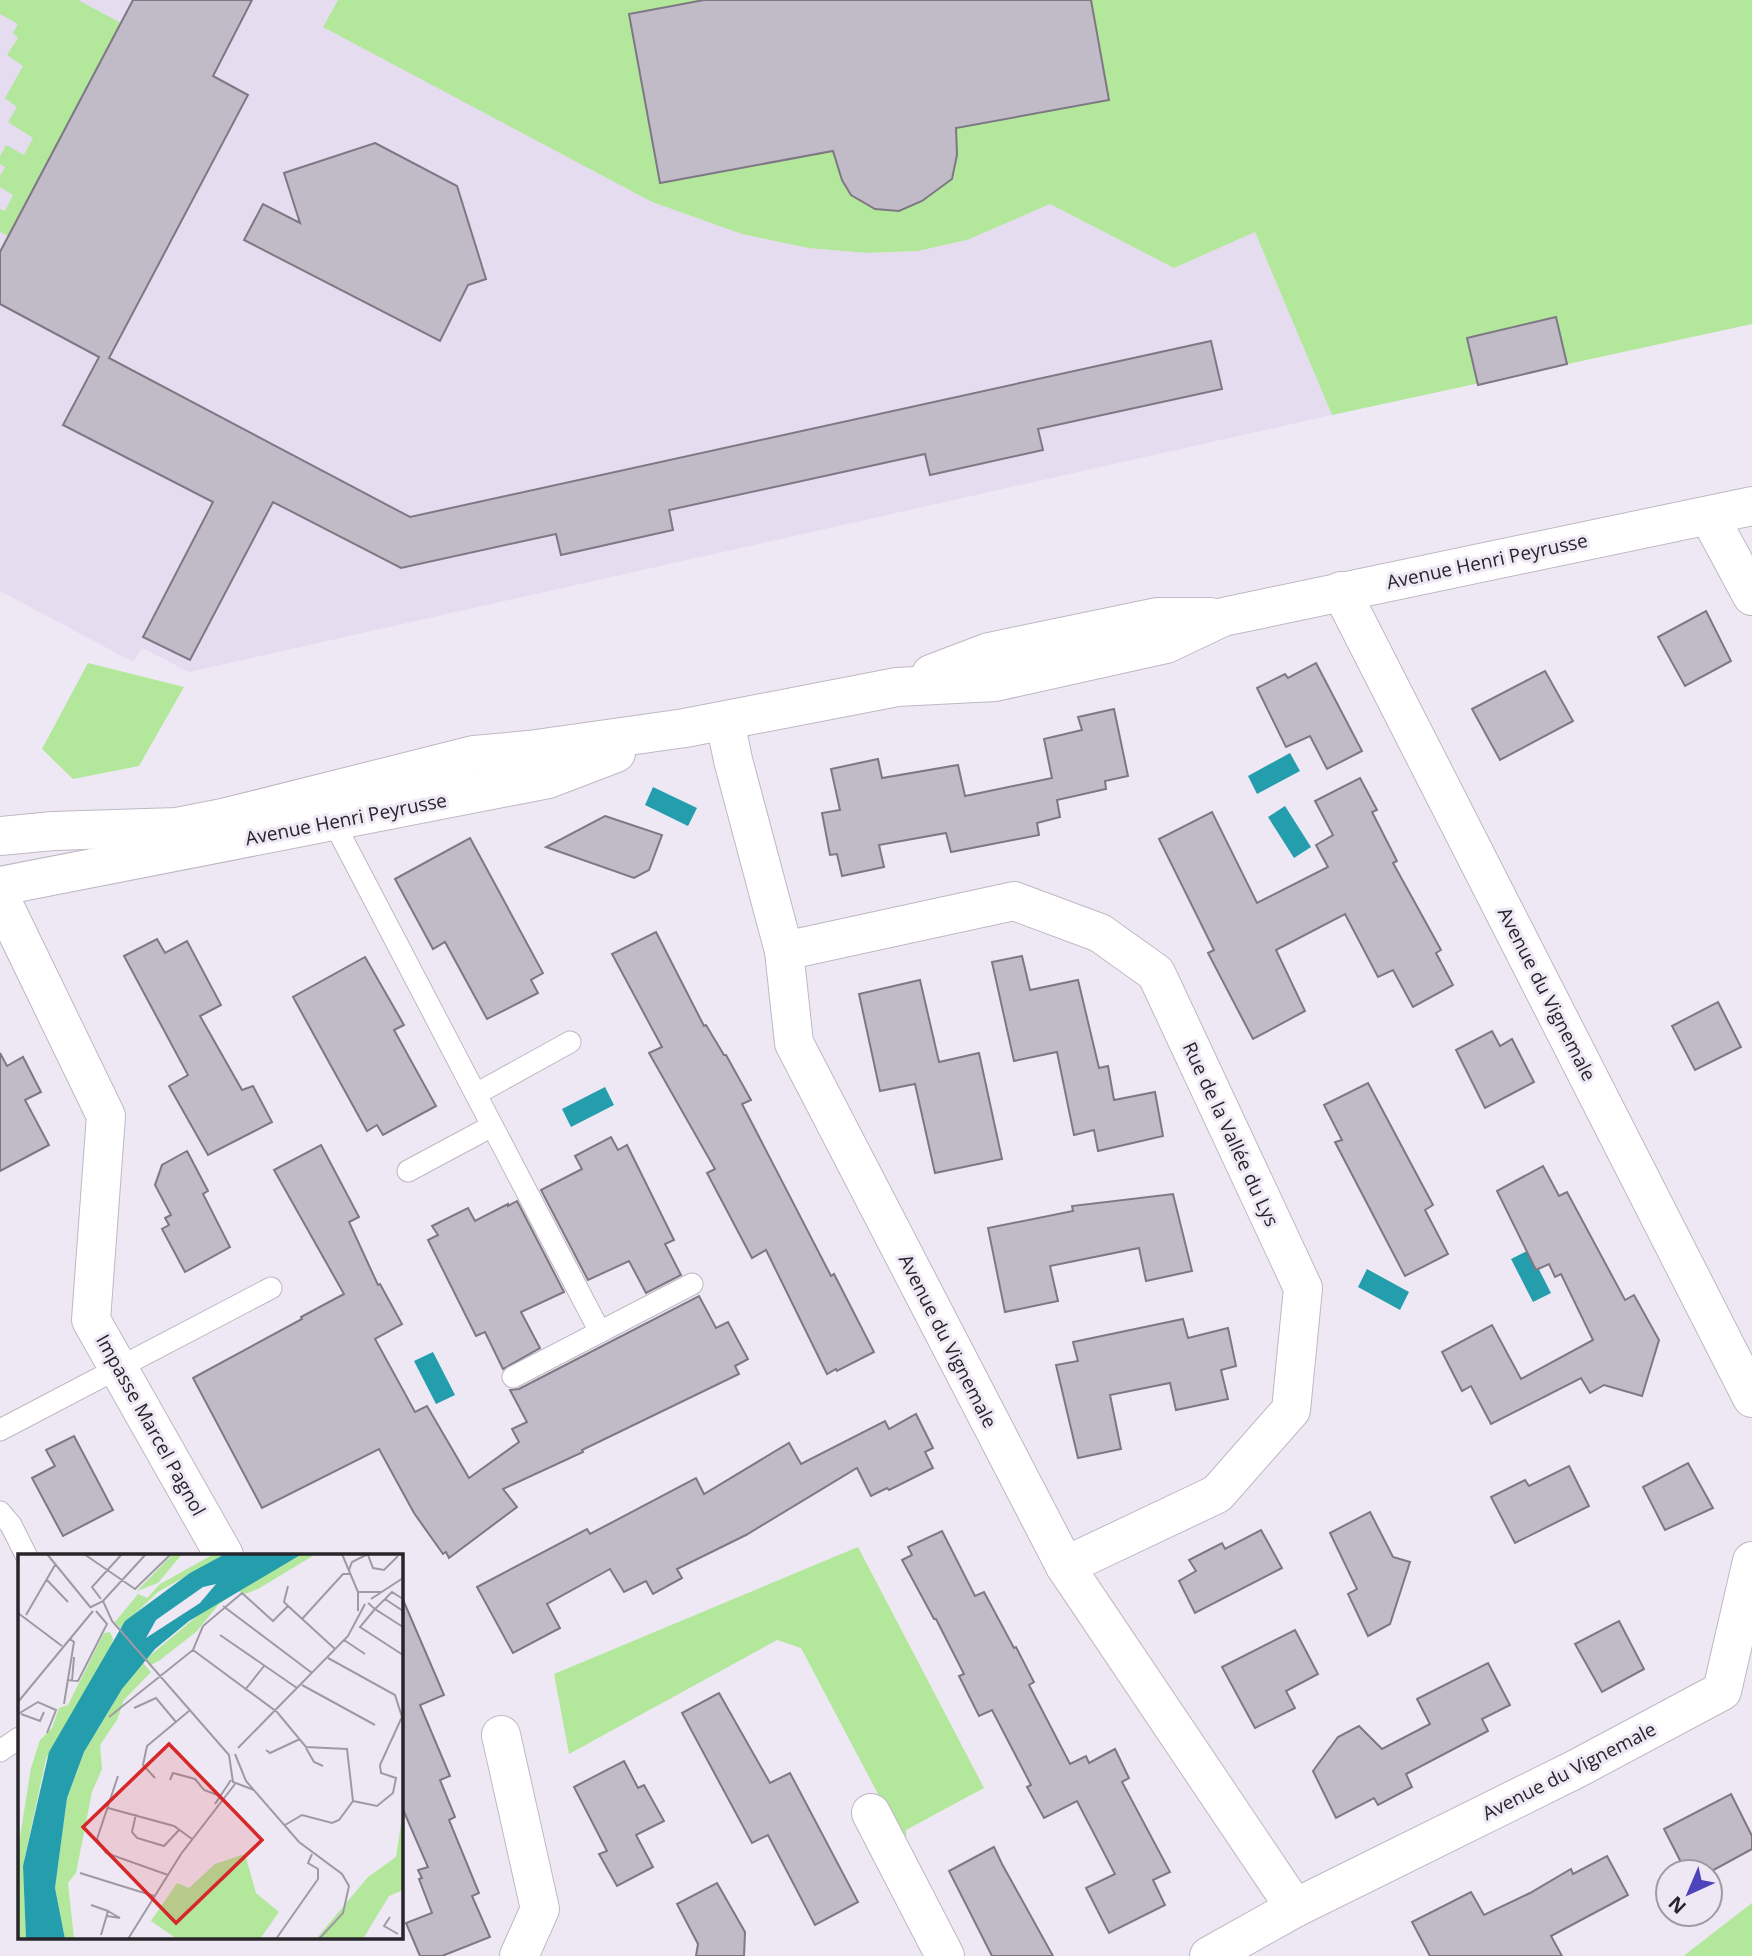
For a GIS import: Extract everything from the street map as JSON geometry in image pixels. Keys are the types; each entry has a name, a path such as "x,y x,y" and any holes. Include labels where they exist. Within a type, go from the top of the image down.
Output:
{"street":[{"name":"Avenue Henri Peyrusse","path":"0,836 53,831 177,827 474,755 529,750 725,721 897,687 1002,649 1157,617 1223,617 1752,506"},
{"path":"1709,516 1752,596"},
{"name":"Avenue du Vignemale","path":"1341,591 1752,1398"},
{"name":"Avenue du Vignemale","path":"725,721 784,951 794,1043 1065,1566 1295,1908"},
{"name":"Avenue Henri Peyrusse","path":"0,886 548,779 685,728"},
{"name":"Impasse Marcel Pagnol","path":"0,897 106,1116 91,1320 223,1554"},
{"name":"Rue de la Vallée du Lys","path":"784,951 1014,901 1100,933 1156,973 1303,1288 1291,1410 1217,1494 1065,1566"},
{"name":"Avenue du Vignemale","path":"1209,1956 1295,1908 1576,1769 1722,1691 1752,1561"},
{"path":"501,1735 540,1909 519,1956"},
{"path":"871,1813 945,1956"}],"lane":[{"path":"333,821 600,1332"},
{"path":"476,1094 570,1042"},
{"path":"408,1171 492,1126"},
{"path":"513,1377 692,1284"},
{"path":"0,1430 271,1288"},
{"path":"0,1513 10,1525 25,1554"},
{"path":"0,1751 18,1739"}],"shaded area":[{"path":"0,0 338,0 324,27 652,202 742,234 808,248 867,253 918,251 967,240 1050,204 1174,268 1255,232 1332,415 189,672 142,648 133,662 0,591"}],"green space":[{"path":"0,0 78,0 121,23 8,236 0,232 0,209 5,211 13,195 0,187 0,176 5,167 0,164 0,156 6,145 24,155 33,138 8,122 17,107 5,98 23,66 7,55 18,38 13,33 18,24 0,14"},
{"path":"338,0 1752,0 1752,324 1332,415 1255,232 1174,268 1050,204 967,240 918,251 867,253 808,248 742,234 652,202 323,27"},
{"path":"88,663 184,687 139,766 73,779 42,749"},
{"path":"858,1547 984,1788 906,1830 907,1849 801,1648 777,1640 569,1754 554,1674"},
{"path":"1752,1903 1752,1956 1684,1956 1720,1928 1724,1928 1724,1925"}],"water":[{"path":"1290,753 1300,771 1257,794 1248,776"},
{"path":"653,787 697,808 688,826 645,805"},
{"path":"1285,806 1311,847 1294,858 1268,817"},
{"path":"605,1087 614,1105 571,1127 562,1109"},
{"path":"1529,1250 1551,1293 1533,1302 1511,1259"},
{"path":"1367,1269 1409,1292 1400,1310 1358,1287"},
{"path":"433,1352 455,1395 436,1404 414,1361"}],"building":[{"path":"133,0 252,0 213,76 248,95 109,358 410,517 1211,341 1222,389 1038,429 1043,450 930,475 925,454 669,510 673,530 561,555 556,534 401,568 273,502 190,660 143,637 213,502 63,425 99,357 0,304 0,252"},
{"path":"704,0 1091,0 1109,100 956,128 957,155 952,179 922,201 899,211 875,209 851,195 842,180 833,151 660,183 629,14"},
{"path":"375,143 457,186 486,279 468,285 440,341 244,240 263,204 300,223 284,173"},
{"path":"1556,317 1567,364 1478,385 1467,338"},
{"path":"1706,611 1731,661 1685,686 1658,637"},
{"path":"1316,663 1362,751 1327,769 1310,736 1286,747 1257,688 1285,674 1288,678"},
{"path":"1545,671 1573,721 1500,760 1472,709"},
{"path":"1114,709 1128,776 1105,781 1106,789 1057,800 1060,817 1037,823 1039,835 951,852 946,833 879,845 884,867 842,876 837,854 830,855 822,813 840,810 831,769 878,759 882,778 958,765 965,796 1052,778 1044,739 1082,730 1078,717"},
{"path":"1360,778 1377,810 1372,812 1397,861 1393,863 1441,950 1436,953 1453,985 1413,1007 1393,970 1378,977 1345,914 1276,950 1305,1011 1253,1039 1208,953 1214,950 1159,839 1212,812 1257,903 1328,867 1316,845 1333,835 1315,801"},
{"path":"605,816 662,835 649,870 634,878 546,847"},
{"path":"470,838 543,973 531,980 538,993 487,1019 445,942 433,949 395,879"},
{"path":"656,932 704,1026 706,1025 726,1055 751,1100 742,1104 831,1276 834,1274 874,1352 837,1371 836,1369 827,1374 766,1250 752,1258 707,1173 715,1169 649,1053 662,1047 612,954"},
{"path":"157,939 165,953 187,941 221,1005 200,1016 242,1090 253,1086 272,1122 208,1155 169,1086 188,1075 124,956"},
{"path":"1022,956 1030,990 1078,980 1099,1068 1108,1066 1114,1100 1155,1092 1163,1136 1098,1151 1094,1130 1074,1135 1057,1052 1014,1061 992,962"},
{"path":"365,957 404,1025 394,1030 436,1106 383,1135 377,1125 367,1131 293,997"},
{"path":"920,980 939,1062 979,1053 1002,1159 935,1173 915,1084 880,1091 859,994"},
{"path":"1718,1002 1741,1047 1695,1070 1672,1026"},
{"path":"1492,1031 1500,1046 1512,1039 1534,1082 1485,1108 1456,1050"},
{"path":"0,1053 7,1066 23,1057 41,1092 25,1100 49,1145 0,1171"},
{"path":"1368,1083 1433,1205 1425,1210 1448,1254 1405,1276 1335,1142 1342,1140 1324,1105"},
{"path":"611,1137 618,1150 627,1145 674,1240 665,1244 681,1275 646,1293 629,1261 588,1280 541,1190 582,1169 575,1156"},
{"path":"321,1145 359,1217 349,1222 378,1285 380,1284 402,1324 375,1339 415,1412 427,1406 469,1478 519,1442 512,1429 527,1422 510,1390 519,1389 699,1296 716,1328 728,1322 748,1359 735,1366 739,1374 503,1489 517,1507 449,1558 446,1552 443,1554 414,1513 379,1449 262,1508 193,1378 344,1294 274,1170"},
{"path":"187,1151 208,1191 203,1194 230,1247 185,1272 162,1229 169,1225 165,1218 171,1215 155,1185 162,1165"},
{"path":"1543,1166 1559,1196 1567,1192 1625,1300 1634,1295 1659,1340 1642,1396 1604,1385 1590,1393 1581,1378 1491,1424 1471,1386 1462,1391 1442,1352 1492,1325 1521,1379 1593,1340 1561,1274 1555,1277 1549,1264 1536,1270 1497,1191"},
{"path":"1173,1194 1192,1271 1146,1281 1139,1248 1050,1266 1058,1301 1005,1312 988,1228 1073,1211 1072,1206"},
{"path":"517,1201 564,1292 521,1312 540,1348 503,1369 485,1332 476,1336 428,1240 438,1235 432,1226 468,1208 475,1221"},
{"path":"1183,1319 1188,1338 1228,1328 1236,1366 1221,1370 1228,1399 1176,1410 1170,1383 1110,1395 1121,1449 1078,1458 1056,1365 1078,1361 1073,1342"},
{"path":"916,1414 933,1448 925,1452 933,1468 871,1496 857,1468 746,1535 677,1569 682,1578 653,1594 646,1581 624,1592 610,1569 547,1604 560,1628 513,1653 477,1587 587,1529 590,1534 696,1478 704,1494 789,1443 801,1464 885,1421 889,1429"},
{"path":"74,1436 113,1510 63,1536 32,1478 55,1466 46,1450"},
{"path":"1688,1463 1713,1508 1665,1530 1643,1487"},
{"path":"1569,1466 1589,1506 1515,1543 1491,1497 1525,1480 1529,1486"},
{"path":"1370,1512 1393,1557 1410,1562 1390,1624 1368,1636 1348,1594 1357,1589 1330,1533"},
{"path":"1261,1530 1282,1568 1195,1613 1179,1581 1196,1571 1189,1560 1222,1543 1225,1549"},
{"path":"942,1531 975,1596 984,1592 1014,1648 1016,1647 1034,1682 1029,1685 1070,1764 1086,1756 1089,1763 1115,1749 1129,1778 1122,1782 1170,1872 1153,1880 1165,1905 1109,1933 1086,1888 1115,1874 1077,1801 1044,1818 1027,1787 1031,1785 992,1710 979,1716 959,1676 964,1674 902,1560 912,1555 908,1547"},
{"path":"402,1597 444,1695 420,1705 450,1776 440,1780 455,1817 449,1820 479,1893 472,1896 490,1937 442,1956 420,1956 406,1923 432,1913 418,1870 428,1867 402,1807"},
{"path":"1619,1621 1644,1669 1602,1692 1575,1644"},
{"path":"1295,1630 1318,1674 1286,1691 1295,1708 1255,1728 1222,1667"},
{"path":"1488,1663 1510,1705 1482,1719 1488,1731 1406,1774 1412,1787 1378,1805 1374,1798 1336,1818 1313,1771 1338,1737 1359,1726 1382,1749 1430,1724 1417,1699"},
{"path":"719,1693 770,1783 790,1773 858,1902 815,1925 768,1835 752,1843 682,1713"},
{"path":"624,1761 638,1788 644,1785 664,1821 636,1835 653,1867 617,1886 599,1854 607,1851 574,1787"},
{"path":"1731,1794 1752,1836 1752,1849 1724,1864 1724,1858 1679,1858 1664,1829"},
{"path":"994,1847 1053,1956 992,1956 949,1871"},
{"path":"1607,1856 1628,1895 1551,1936 1562,1956 1430,1956 1412,1922 1471,1892 1484,1915 1571,1869 1573,1874"},
{"path":"717,1883 745,1932 744,1956 696,1956 698,1944 677,1904"}]}
